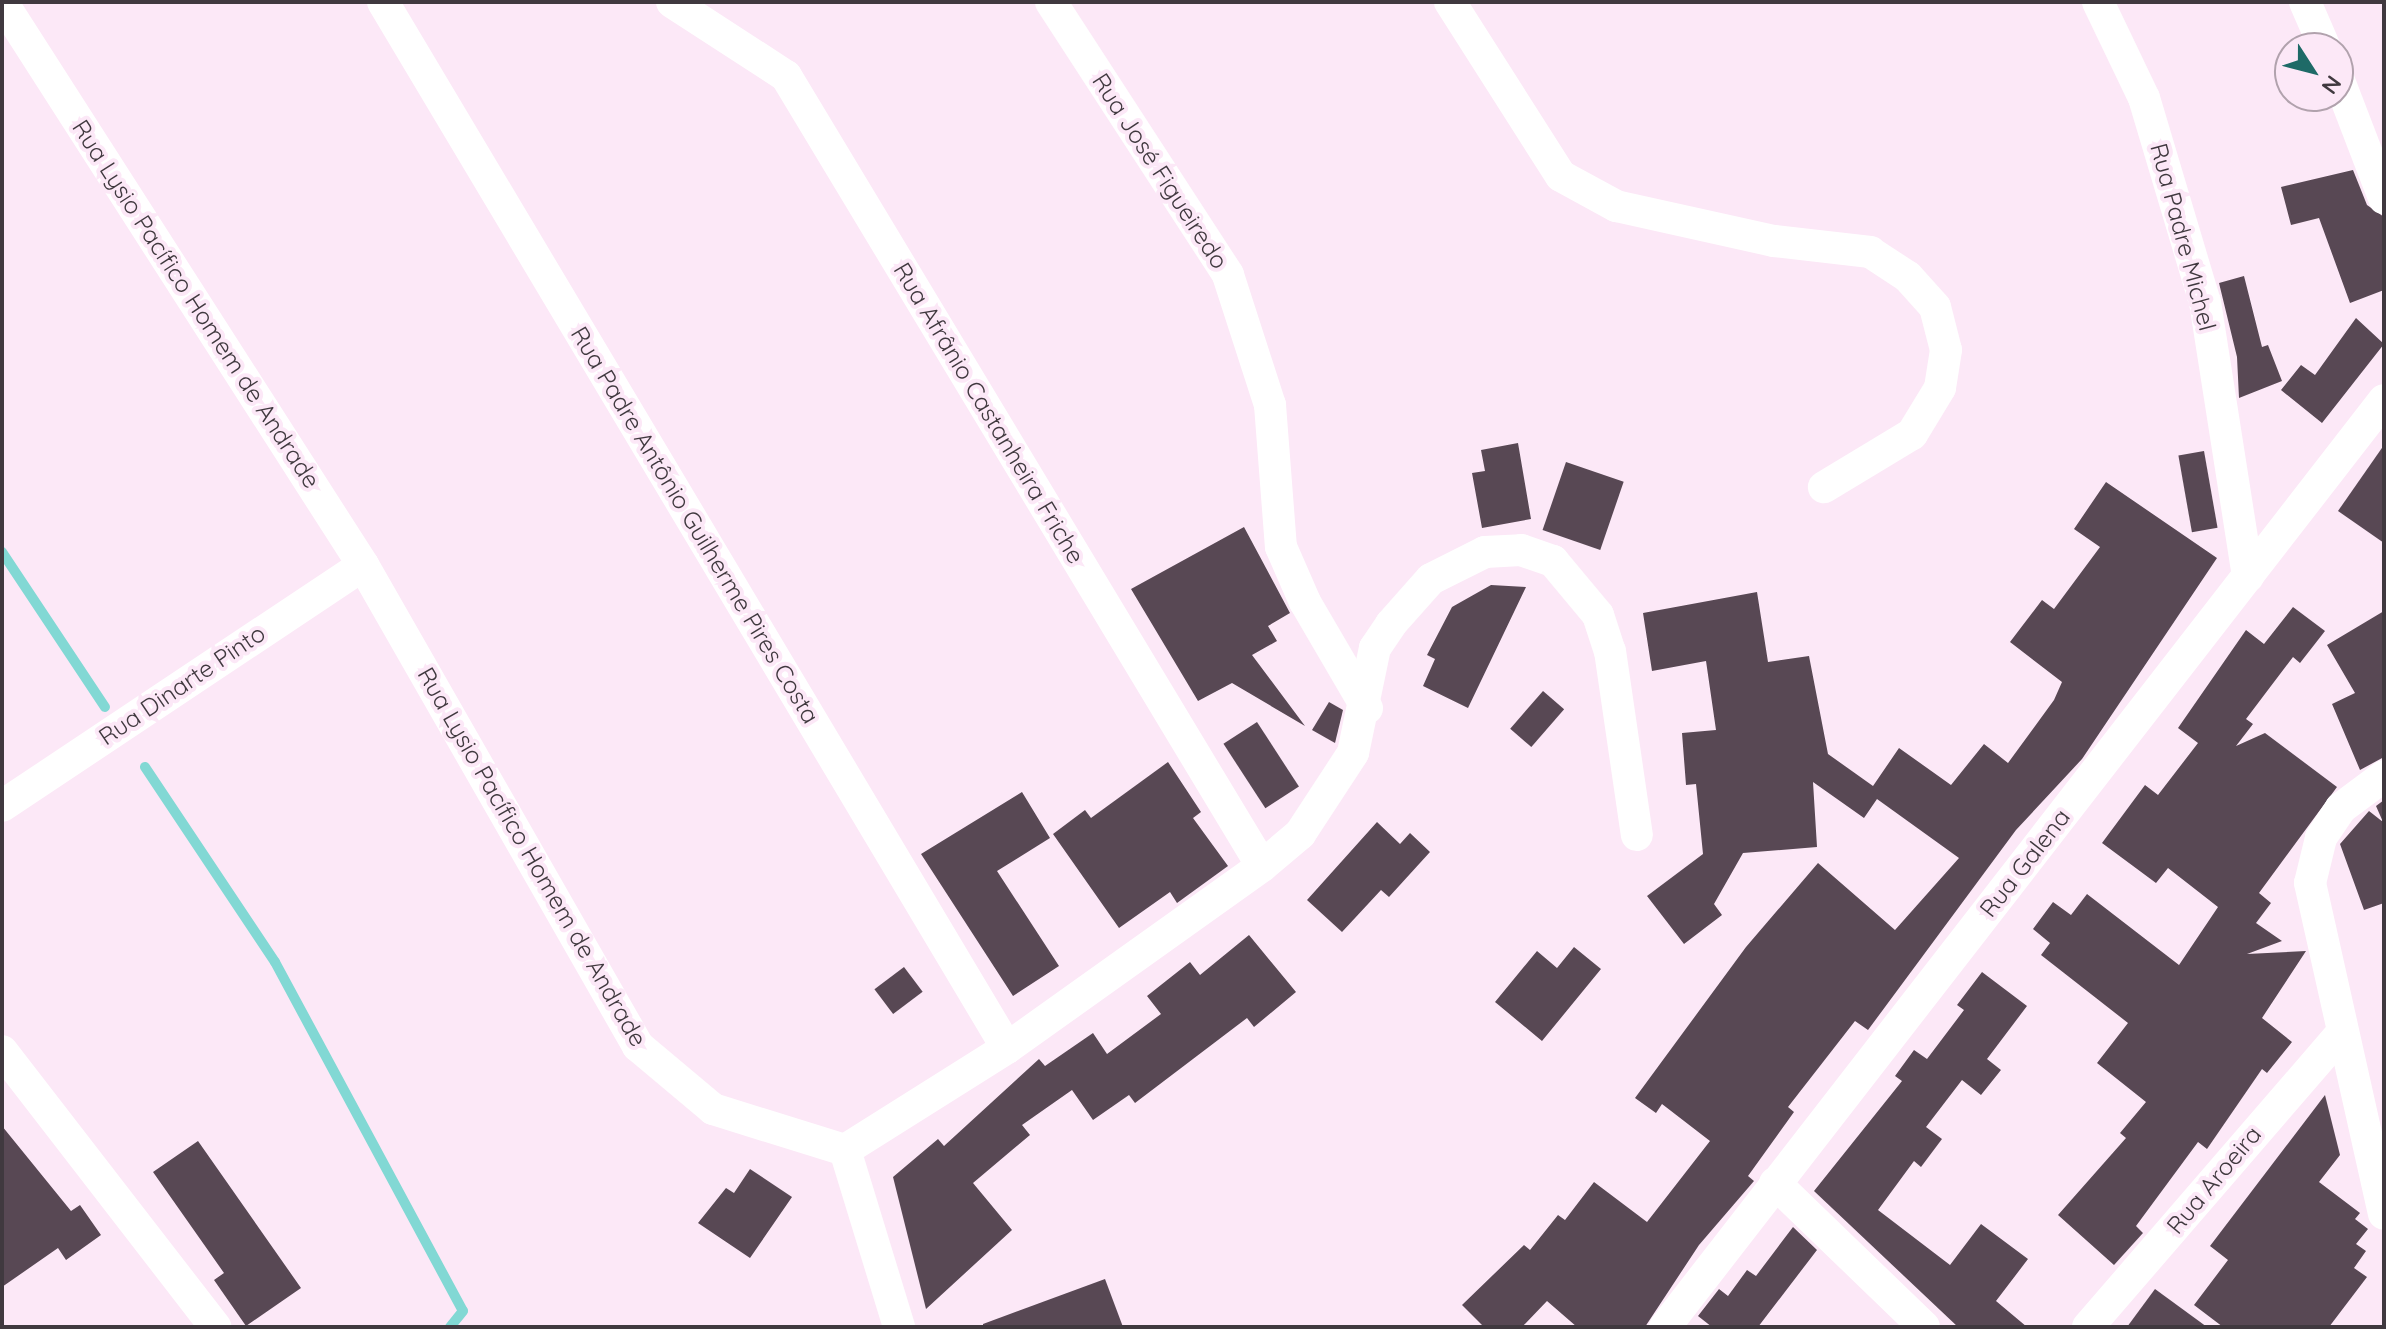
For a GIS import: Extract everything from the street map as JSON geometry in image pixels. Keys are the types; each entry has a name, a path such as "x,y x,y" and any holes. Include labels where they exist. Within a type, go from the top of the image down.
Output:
{"street":[{"name":"Rua Lysio Pacífico Homem de Andrade","path":"2,2 363,565 638,1046 713,1109 845,1150"},
{"name":"Rua Padre Antônio Guilherme Pires Costa","path":"383,2 1007,1048"},
{"name":"Rua Afrânio Castanheira Friche","path":"672,2 786,76 1262,866"},
{"name":"Rua José Figueiredo","path":"1051,2 1228,275 1270,405 1281,547 1305,602 1367,708"},
{"path":"1450,2 1561,176 1616,206 1774,241 1870,252 1908,277 1935,307 1946,350 1940,388 1912,434 1824,487"},
{"name":"Rua Padre Michel","path":"2098,2 2144,98 2205,302 2248,577"},
{"path":"2305,2 2318,32"},
{"path":"2351,112 2384,198"},
{"name":"Rua Galena","path":"1665,1327 2384,400"},
{"path":"899,1327 845,1150 1007,1048 1262,866 1300,834 1340,774 1367,708 1375,648 1431,579 1485,552 1521,550 1553,561 1598,615 1610,651 1637,835"},
{"name":"Rua Dinarte Pinto","path":"2,806 363,565"},
{"path":"2384,776 2341,808 2321,838 2310,883 2324,959 2384,1214"},
{"name":"Rua Aroeira","path":"2088,1327 2341,1034"},
{"path":"2,1051 215,1327"},
{"path":"1775,1183 1924,1327"}],"building":[{"path":"2353,170 2367,205 2384,217 2384,290 2350,303 2319,218 2291,225 2281,187"},
{"path":"2244,276 2262,347 2268,345 2282,381 2239,398 2237,357 2219,283"},
{"path":"2356,318 2384,344 2322,423 2281,390 2301,365 2315,375"},
{"path":"1518,443 1531,519 1482,528 1472,473 1485,471 1481,450"},
{"path":"2384,445 2384,543 2338,511"},
{"path":"2204,451 2218,528 2192,532 2178,456"},
{"path":"1566,462 1624,482 1600,550 1543,530"},
{"path":"2106,482 2217,558 2082,759 2016,830 1868,1030 1855,1021 1788,1107 1794,1112 1748,1176 1754,1181 1699,1245 1645,1327 1577,1327 1547,1301 1522,1327 1484,1327 1462,1305 1524,1245 1530,1250 1558,1215 1565,1220 1594,1182 1647,1222 1710,1141 1662,1104 1656,1113 1635,1098 1746,947 1818,863 1895,930 1959,858 1877,799 1864,818 1813,782 1817,847 1743,853 1714,904 1722,915 1684,944 1647,896 1703,854 1696,784 1686,785 1682,733 1716,730 1706,661 1652,671 1643,613 1757,592 1768,662 1809,656 1828,754 1873,786 1899,748 1951,785 1984,744 2008,763 2054,700 2062,682 2010,642 2042,600 2054,609 2100,547 2074,529"},
{"path":"1244,527 1290,613 1268,626 1277,641 1252,655 1305,726 1232,683 1198,701 1131,589"},
{"path":"1491,585 1526,587 1468,708 1423,686 1435,659 1427,655 1452,607"},
{"path":"2293,607 2325,631 2300,663 2293,657 2246,719 2253,724 2236,746 2265,733 2337,787 2259,893 2271,903 2256,923 2282,941 2247,954 2306,951 2262,1018 2292,1042 2267,1073 2262,1069 2207,1149 2198,1142 2136,1226 2143,1233 2114,1265 2058,1215 2126,1138 2120,1133 2146,1102 2097,1063 2128,1023 2041,955 2050,943 2033,929 2053,902 2071,915 2087,894 2179,965 2218,907 2168,868 2156,883 2102,843 2145,785 2158,795 2198,743 2178,728 2246,630 2264,644"},
{"path":"2384,611 2384,757 2360,770 2332,704 2355,693 2327,645"},
{"path":"1543,691 1564,709 1531,747 1510,729"},
{"path":"1329,702 1343,710 1335,743 1312,730"},
{"path":"1257,722 1299,787 1265,808 1223,744"},
{"path":"1168,762 1201,812 1193,818 1228,866 1177,903 1170,892 1119,928 1053,834 1085,810 1091,818"},
{"path":"1022,792 1050,838 997,871 1059,966 1013,996 921,854"},
{"path":"2384,800 2384,903 2364,910 2340,844 2369,811 2383,822 2376,806"},
{"path":"1377,822 1400,844 1410,833 1430,852 1389,897 1381,890 1342,932 1307,900"},
{"path":"1249,935 1296,992 1254,1027 1247,1018 1135,1103 1129,1095 1093,1120 1072,1090 1022,1125 1030,1135 973,1183 1012,1230 926,1309 893,1177 938,1139 944,1146 1039,1059 1045,1066 1093,1033 1107,1054 1161,1014 1147,996 1190,962 1200,975"},
{"path":"1574,947 1601,969 1542,1041 1495,1002 1537,951 1557,968"},
{"path":"904,967 923,992 893,1014 874,989"},
{"path":"1982,972 2027,1006 1987,1059 2001,1070 1981,1095 1962,1080 1926,1127 1942,1139 1921,1167 1914,1161 1878,1210 1950,1265 1981,1224 2028,1259 1996,1301 2027,1327 1958,1327 1814,1191 1902,1081 1895,1076 1914,1050 1927,1059 1964,1010 1957,1005"},
{"path":"2325,1095 2340,1155 2319,1182 2360,1213 2355,1219 2368,1229 2356,1244 2366,1251 2354,1268 2367,1277 2329,1327 2223,1327 2194,1305 2228,1260 2210,1246"},
{"path":"2,1126 71,1211 80,1205 101,1235 66,1260 58,1248 2,1287"},
{"path":"198,1141 301,1288 246,1326 214,1280 224,1273 153,1172"},
{"path":"750,1169 792,1197 750,1258 698,1223 726,1188 734,1193"},
{"path":"1793,1227 1817,1250 1758,1327 1712,1327 1698,1316 1719,1289 1728,1296 1747,1270 1756,1276"},
{"path":"1105,1279 1123,1327 983,1327 983,1324"},
{"path":"2155,1289 2207,1327 2127,1327"}],"waterway":[{"path":"2,552 105,707"},
{"path":"145,767 275,962 463,1311 450,1327"}]}
